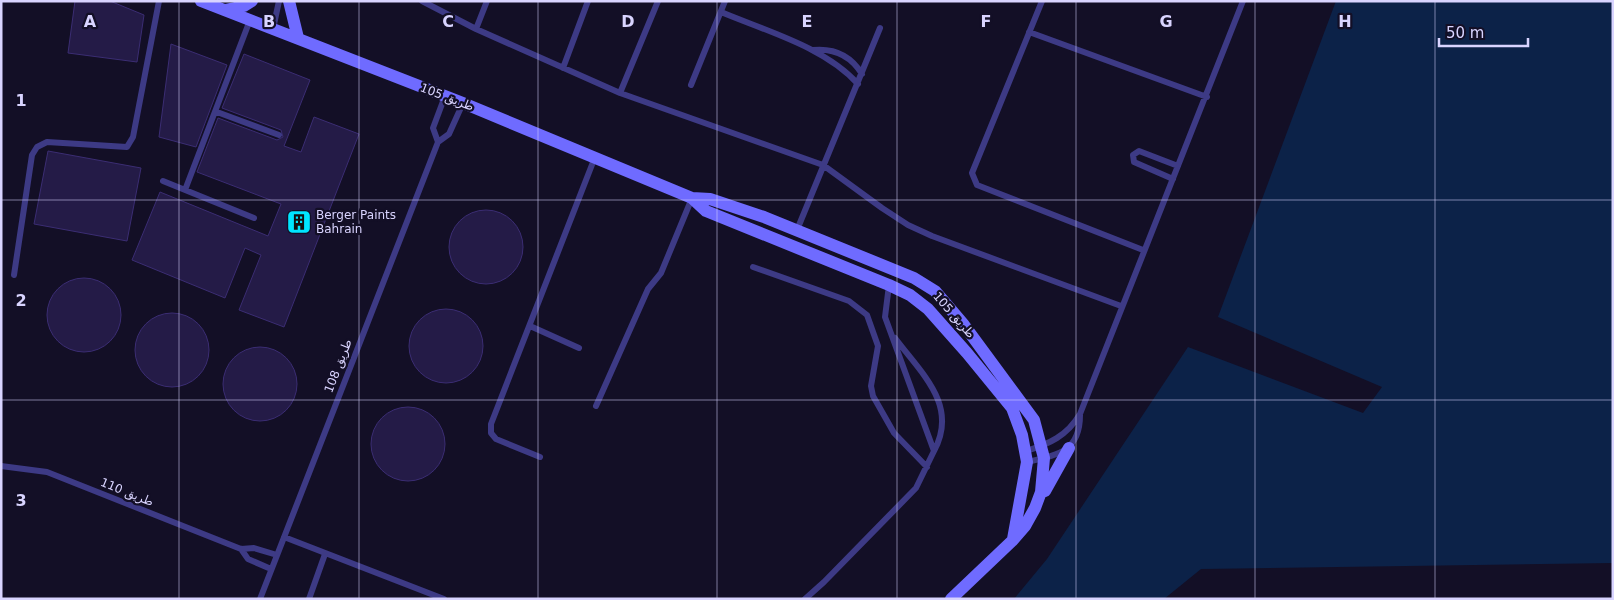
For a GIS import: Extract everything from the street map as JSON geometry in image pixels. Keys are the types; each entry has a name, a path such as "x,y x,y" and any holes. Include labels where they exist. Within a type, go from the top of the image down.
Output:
{"street":[{"name":"طريق 105","path":"201,1 463,103 692,198 710,199 814,236 914,278 935,292 964,325 1034,420 1043,452 1042,484 1035,508 1025,526 1012,541 951,599"},
{"path":"225,10 244,6 252,1"},
{"path":"289,1 298,38"},
{"name":"طريق 105","path":"692,198 706,211 889,285 910,295 928,309 1012,408 1027,457 1012,541"},
{"path":"808,251 814,236"},
{"path":"889,285 895,270"},
{"path":"1035,508 1069,448"}],"lane":[{"path":"14,275 32,155 36,147 47,142 127,148 133,137 159,1"},
{"path":"273,28 279,1"},
{"path":"422,1 476,29 620,93 823,165 908,225 932,236 1121,306"},
{"path":"476,29 487,1"},
{"path":"562,68 588,1"},
{"path":"620,93 658,1"},
{"path":"691,84 725,1"},
{"path":"1042,1 972,173 973,180 977,185 1143,250"},
{"path":"1027,457 1043,452 1069,448 1076,436 1080,414 1121,306 1207,97 1243,1"},
{"path":"721,12 812,50 840,67 858,84"},
{"path":"185,190 217,112 250,20"},
{"path":"797,230 880,28"},
{"path":"1030,32 1207,97"},
{"path":"812,50 837,52 852,61 862,74"},
{"name":"طريق 108","path":"438,142 433,128 445,96"},
{"name":"طريق 108","path":"260,599 438,142 450,134 463,103"},
{"path":"217,112 279,135"},
{"path":"1173,179 1137,164 1132,158 1133,155 1139,151 1178,166"},
{"path":"540,457 496,439 491,434 491,424 595,157"},
{"path":"162,181 254,218"},
{"path":"596,406 648,289 661,273 692,198"},
{"path":"753,267 849,301 867,315 878,346 871,386 873,396 894,433 927,467"},
{"path":"889,285 885,311 889,331 934,451"},
{"path":"530,326 579,348"},
{"path":"805,599 916,488 941,439 943,413 936,394 889,331"},
{"path":"1027,457 1043,452 1064,434 1080,414"},
{"name":"طريق 110","path":"1,466 47,472 241,549 254,548 277,555"},
{"path":"284,536 444,599"},
{"name":"طريق 110","path":"241,549 248,559 271,569"},
{"path":"309,599 326,554"}],"water":[{"path":"1336,1 1613,1 1613,563 1201,569 1164,599 1014,599 1047,559 1188,347 1363,413 1382,387 1218,317"}],"building":[{"path":"75,1 110,1 144,15 137,62 68,53"},
{"path":"171,44 227,65 196,147 159,137"},
{"path":"244,54 310,80 284,146 301,152 314,117 359,134 284,327 239,310 261,255 245,248 225,298 132,260 160,192 268,236 281,204 197,172 218,118 277,140 283,137 281,130 222,108"},
{"path":"48,151 141,168 127,241 34,224"},
{"path":"479,210 493,210 507,216 517,226 523,240 521,261 507,278 493,284 479,284 465,278 455,268 449,254 449,240 455,226 465,216"},
{"path":"77,278 91,278 105,284 115,294 121,308 119,329 105,346 91,352 77,352 63,346 53,336 47,322 47,308 53,294 63,284"},
{"path":"439,309 453,309 467,315 477,325 483,339 481,360 467,377 453,383 439,383 425,377 415,367 409,353 409,339 415,325 425,315"},
{"path":"165,313 179,313 193,319 203,329 209,343 207,364 193,381 179,387 165,387 151,381 141,371 135,357 135,343 141,329 151,319"},
{"path":"253,347 267,347 281,353 291,363 297,377 295,398 281,415 267,421 253,421 239,415 229,405 223,391 223,377 229,363 239,353"},
{"path":"401,407 415,407 429,413 439,423 445,437 443,458 429,475 415,481 401,481 387,475 377,465 371,451 371,437 377,423 387,413"}],"place":[{"name":"Berger Paints Bahrain","path":"299,222"}]}
